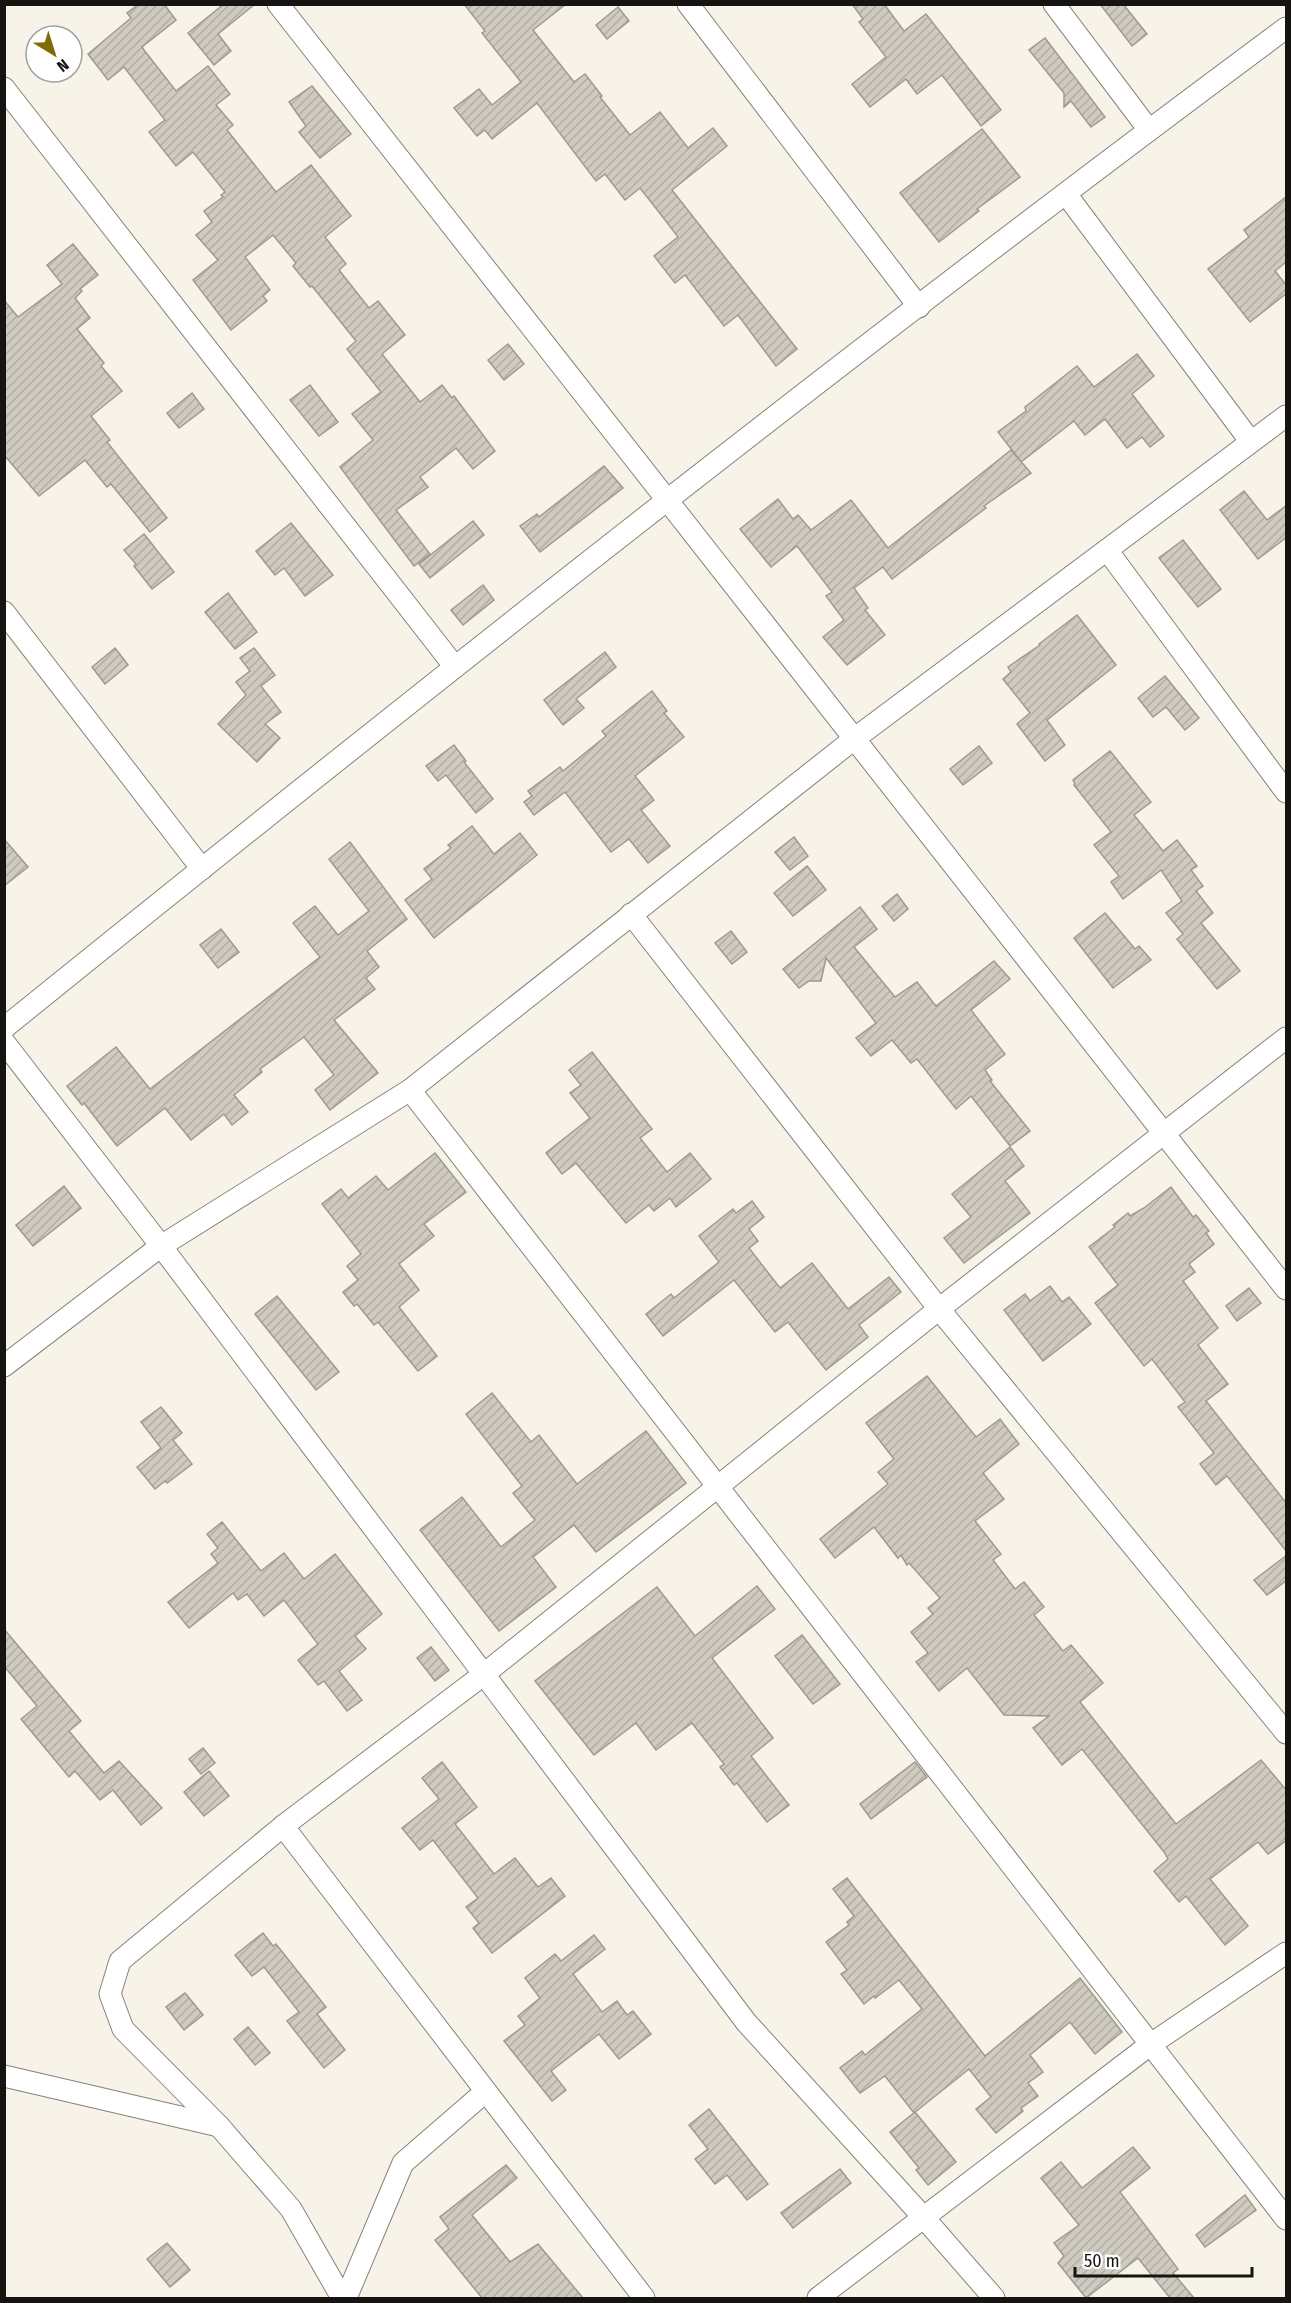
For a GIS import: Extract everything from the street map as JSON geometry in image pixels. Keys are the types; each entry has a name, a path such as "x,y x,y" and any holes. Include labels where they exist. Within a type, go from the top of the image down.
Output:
{"street":[{"path":"278,4 1287,1289"},
{"path":"688,4 919,307"},
{"path":"1054,4 1149,130"},
{"path":"4,1028 666,500 1149,130 1287,28"},
{"path":"4,88 455,667"},
{"path":"1066,194 1251,442"},
{"path":"4,1366 161,1246 410,1090 854,739 1287,416"},
{"path":"1107,550 1287,792"},
{"path":"4,612 202,869"},
{"path":"631,914 939,1309 1287,1733"},
{"path":"344,2298 291,2210 219,2126 123,2030 110,1994 120,1961 283,1826 483,1675 939,1309 1287,1038"},
{"path":"4,1042 161,1246 746,2022 994,2298"},
{"path":"410,1090 1287,2220"},
{"path":"283,1826 644,2298"},
{"path":"818,2298 925,2219 1151,2044 1287,1953"},
{"path":"4,2076 219,2126"},
{"path":"344,2298 403,2163 485,2092"}],"building":[{"path":"139,4 164,4 176,20 142,47 144,50 176,91 208,66 230,94 216,105 233,125 227,130 276,192 311,165 351,216 325,237 346,264 339,270 369,308 378,301 405,335 382,354 420,402 442,385 452,398 454,396 495,451 473,469 456,448 420,477 428,487 396,510 430,554 414,566 340,467 373,440 352,414 381,392 347,349 356,341 293,266 296,263 273,235 245,257 270,290 263,296 267,301 231,330 193,280 218,260 196,235 212,222 204,211 223,197 221,195 225,192 193,152 176,166 149,132 165,120 124,67 108,80 88,54 131,18 127,13"},
{"path":"224,4 255,4 218,34 231,51 214,65 188,33"},
{"path":"464,4 566,4 533,30 574,82 585,74 630,135 660,112 688,148 713,128 727,146 672,190 797,349 776,366 738,315 724,326 685,275 675,283 654,256 678,237 662,216 640,188 625,200 605,174 596,181 537,103 492,139 485,130 477,136 454,108 479,89 492,105 521,82 482,33 485,31"},
{"path":"852,4 884,4 904,31 926,14 1001,110 981,126 942,75 917,94 906,79 870,107 852,84 886,57 859,22 863,19"},
{"path":"1100,4 1123,4 1147,34 1132,46"},
{"path":"618,7 629,21 607,39 596,25"},
{"path":"1045,38 1105,117 1091,127 1071,101 1064,107 1064,93 1029,50"},
{"path":"312,86 351,134 320,158 299,132 306,126 289,102"},
{"path":"982,129 1020,177 977,209 979,211 939,242 900,193"},
{"path":"1287,196 1286,262 1275,271 1287,286 1287,293 1250,322 1208,269 1249,237 1244,230"},
{"path":"73,244 98,275 80,289 82,291 75,298 90,318 77,329 104,363 101,366 122,391 91,416 110,440 107,442 167,518 150,532 111,484 107,487 85,460 39,496 4,455 4,300 18,317 62,284 47,265"},
{"path":"508,344 524,364 504,380 488,360"},
{"path":"1137,354 1154,376 1132,394 1164,436 1150,447 1142,437 1127,448 1105,419 1085,435 1074,421 1021,462 998,432 1026,411 1025,407 1077,366 1094,387"},
{"path":"310,385 338,422 319,436 290,400"},
{"path":"192,393 204,409 179,428 167,413"},
{"path":"1011,450 1031,473 984,506 986,508 892,579 883,567 854,588 868,608 865,610 885,635 847,665 823,637 844,620 826,596 832,592 797,546 771,567 740,529 778,499 793,519 798,515 811,530 851,500 888,548"},
{"path":"604,466 623,488 540,552 520,526 537,514 539,517"},
{"path":"1244,491 1267,520 1287,505 1287,537 1258,559 1220,510"},
{"path":"473,521 484,535 430,578 419,564"},
{"path":"291,523 333,575 305,596 284,568 275,575 256,551"},
{"path":"144,534 174,572 152,589 124,550"},
{"path":"1183,540 1221,589 1198,607 1159,558"},
{"path":"483,585 494,600 463,625 451,610"},
{"path":"228,593 257,632 235,649 205,612"},
{"path":"1077,615 1116,665 1047,720 1065,745 1045,761 1017,724 1030,713 1003,679 1011,672 1008,667"},
{"path":"115,648 128,665 105,684 92,667"},
{"path":"254,648 275,675 261,686 281,712 265,724 280,738 257,762 218,724 246,695 236,682 250,671 240,658"},
{"path":"605,652 616,667 576,699 584,708 563,725 544,700"},
{"path":"1165,676 1199,718 1185,730 1166,707 1153,717 1138,698"},
{"path":"652,691 667,711 664,713 684,737 635,776 654,800 641,810 670,846 648,863 629,839 611,852 565,792 534,815 524,802 532,796 528,791 560,767 563,771 606,736 602,731"},
{"path":"454,745 466,761 464,762 493,799 476,813 446,775 438,781 426,766"},
{"path":"979,746 992,763 963,785 950,769"},
{"path":"1110,751 1151,802 1134,815 1163,851 1177,840 1197,866 1191,870 1203,886 1196,891 1213,913 1201,923 1240,971 1217,989 1177,939 1183,934 1166,913 1182,901 1161,870 1123,899 1111,882 1119,876 1094,845 1111,832 1074,785 1073,780"},
{"path":"472,826 494,854 520,833 537,855 434,938 405,900 432,879 424,869 451,848 448,845"},
{"path":"794,837 808,856 790,870 775,852"},
{"path":"4,839 28,867 4,886"},
{"path":"350,842 407,919 367,951 379,967 366,978 375,989 334,1020 378,1073 330,1110 315,1090 334,1075 304,1037 260,1069 262,1072 234,1095 248,1112 232,1125 224,1114 191,1140 165,1108 117,1146 84,1103 82,1105 67,1086 116,1047 150,1089 320,957 293,923 315,906 338,935 369,911 329,859"},
{"path":"807,866 826,890 793,916 774,893"},
{"path":"897,894 908,909 894,921 882,906"},
{"path":"860,907 877,929 854,947 895,997 917,982 936,1006 994,961 1010,979 971,1010 1005,1054 985,1070 992,1080 990,1081 1030,1131 1010,1146 971,1096 956,1109 917,1059 911,1063 892,1040 871,1056 856,1038 876,1023 826,958 821,981 809,981 799,988 783,969"},
{"path":"1105,913 1135,949 1139,946 1151,960 1113,988 1074,938"},
{"path":"221,929 239,952 218,968 200,945"},
{"path":"731,931 747,952 732,964 715,943"},
{"path":"592,1052 652,1129 640,1138 667,1172 690,1153 711,1179 676,1207 670,1198 654,1211 649,1205 626,1223 576,1163 562,1174 546,1153 590,1118 570,1093 581,1085 569,1070"},
{"path":"1010,1147 1024,1166 1005,1181 1030,1213 964,1263 944,1238 971,1217 952,1194"},
{"path":"435,1153 466,1192 424,1224 434,1236 399,1264 419,1290 399,1307 437,1356 418,1371 378,1322 374,1325 357,1304 354,1306 343,1292 358,1280 347,1266 361,1254 322,1204 341,1189 348,1198 376,1176 388,1190"},
{"path":"64,1186 81,1208 33,1246 16,1225"},
{"path":"1171,1187 1193,1217 1196,1215 1209,1231 1206,1233 1214,1244 1189,1264 1195,1272 1183,1281 1218,1328 1198,1345 1228,1384 1206,1401 1287,1504 1287,1552 1227,1476 1216,1485 1200,1464 1214,1453 1178,1407 1185,1402 1152,1359 1144,1366 1095,1303 1118,1285 1089,1247 1115,1227 1113,1225 1128,1213 1130,1216 1144,1208"},
{"path":"752,1201 764,1217 749,1229 758,1241 749,1248 780,1288 812,1263 848,1309 889,1277 901,1292 859,1325 868,1337 826,1370 788,1322 775,1332 734,1280 663,1336 646,1314 671,1294 674,1298 719,1262 699,1236 733,1209 736,1213"},
{"path":"1050,1286 1062,1302 1069,1297 1091,1324 1043,1361 1004,1310 1025,1294 1030,1301"},
{"path":"1249,1288 1261,1303 1237,1321 1226,1306"},
{"path":"277,1296 339,1372 316,1390 255,1314"},
{"path":"927,1376 976,1437 1000,1419 1019,1444 983,1473 1004,1499 975,1521 1001,1554 993,1560 1015,1589 1024,1582 1044,1607 1034,1615 1063,1651 1071,1645 1103,1683 1080,1702 1176,1824 1261,1760 1287,1791 1287,1840 1268,1854 1258,1842 1210,1879 1248,1926 1225,1945 1186,1896 1179,1902 1154,1871 1168,1859 1164,1852 1082,1749 1062,1765 1033,1728 1049,1716 1004,1715 967,1668 939,1691 916,1662 928,1653 911,1632 933,1614 928,1608 940,1598 909,1563 907,1565 901,1555 898,1558 874,1527 835,1558 820,1539 888,1484 878,1472 894,1459 866,1423"},
{"path":"492,1393 531,1442 539,1435 577,1484 646,1431 686,1483 596,1552 574,1525 533,1557 556,1587 499,1631 420,1530 462,1497 501,1547 535,1520 513,1493 522,1486 466,1414"},
{"path":"161,1407 182,1433 173,1440 192,1464 155,1489 137,1467 161,1448 141,1422"},
{"path":"222,1522 261,1571 284,1553 304,1579 335,1554 382,1614 355,1636 366,1649 339,1671 362,1700 347,1711 324,1681 318,1685 298,1660 318,1644 284,1600 264,1616 247,1594 238,1600 233,1593 189,1628 168,1602 218,1563 211,1554 218,1548 207,1534"},
{"path":"1287,1555 1287,1580 1267,1595 1254,1580"},
{"path":"757,1586 775,1609 712,1658 773,1738 751,1756 789,1805 767,1822 737,1783 734,1785 720,1767 724,1764 692,1723 656,1750 636,1723 594,1755 535,1681 657,1587 695,1636"},
{"path":"4,1629 81,1721 69,1731 104,1773 119,1761 162,1808 141,1825 113,1790 100,1800 75,1771 69,1777 21,1719 37,1706 4,1666"},
{"path":"802,1635 840,1684 813,1704 775,1656"},
{"path":"431,1647 449,1670 435,1681 417,1658"},
{"path":"203,1748 215,1763 201,1774 189,1759"},
{"path":"442,1762 477,1807 455,1824 494,1874 515,1858 538,1887 551,1878 565,1896 492,1953 473,1928 479,1923 466,1907 478,1898 433,1840 420,1850 402,1828 439,1799 422,1778"},
{"path":"915,1762 927,1777 871,1819 860,1804"},
{"path":"209,1771 229,1796 204,1816 184,1792"},
{"path":"847,1878 985,2056 1080,1978 1122,2032 1095,2054 1070,2022 1030,2055 1043,2072 1028,2083 1038,2096 1021,2108 1023,2111 996,2133 976,2109 991,2097 969,2069 914,2113 885,2076 860,2093 840,2068 862,2051 865,2055 922,2009 899,1980 864,2004 841,1974 847,1970 826,1942 849,1925 847,1922 854,1916 833,1889"},
{"path":"263,1933 273,1946 276,1944 326,2007 317,2014 345,2050 324,2068 287,2021 299,2012 264,1967 252,1976 235,1955"},
{"path":"594,1935 605,1949 573,1974 602,2012 617,2001 627,2015 633,2011 651,2034 619,2059 599,2034 551,2071 566,2090 552,2101 504,2041 525,2025 518,2016 540,1998 525,1978 555,1954 561,1961"},
{"path":"185,1993 203,2015 184,2030 166,2007"},
{"path":"248,2027 270,2053 255,2065 234,2039"},
{"path":"709,2109 768,2184 747,2200 727,2175 715,2184 695,2159 708,2149 689,2125"},
{"path":"915,2112 956,2162 928,2185 916,2170 919,2168 890,2132"},
{"path":"1133,2147 1150,2168 1120,2192 1178,2269 1173,2273 1194,2298 1170,2298 1138,2258 1086,2298 1058,2263 1064,2256 1054,2243 1079,2225 1041,2178 1061,2162 1082,2188"},
{"path":"506,2165 517,2178 472,2215 510,2262 538,2244 583,2298 482,2298 435,2240 449,2229 440,2217"},
{"path":"840,2169 851,2183 793,2228 781,2213"},
{"path":"1245,2195 1256,2210 1205,2247 1196,2235"},
{"path":"167,2243 190,2270 170,2287 147,2259"}]}
